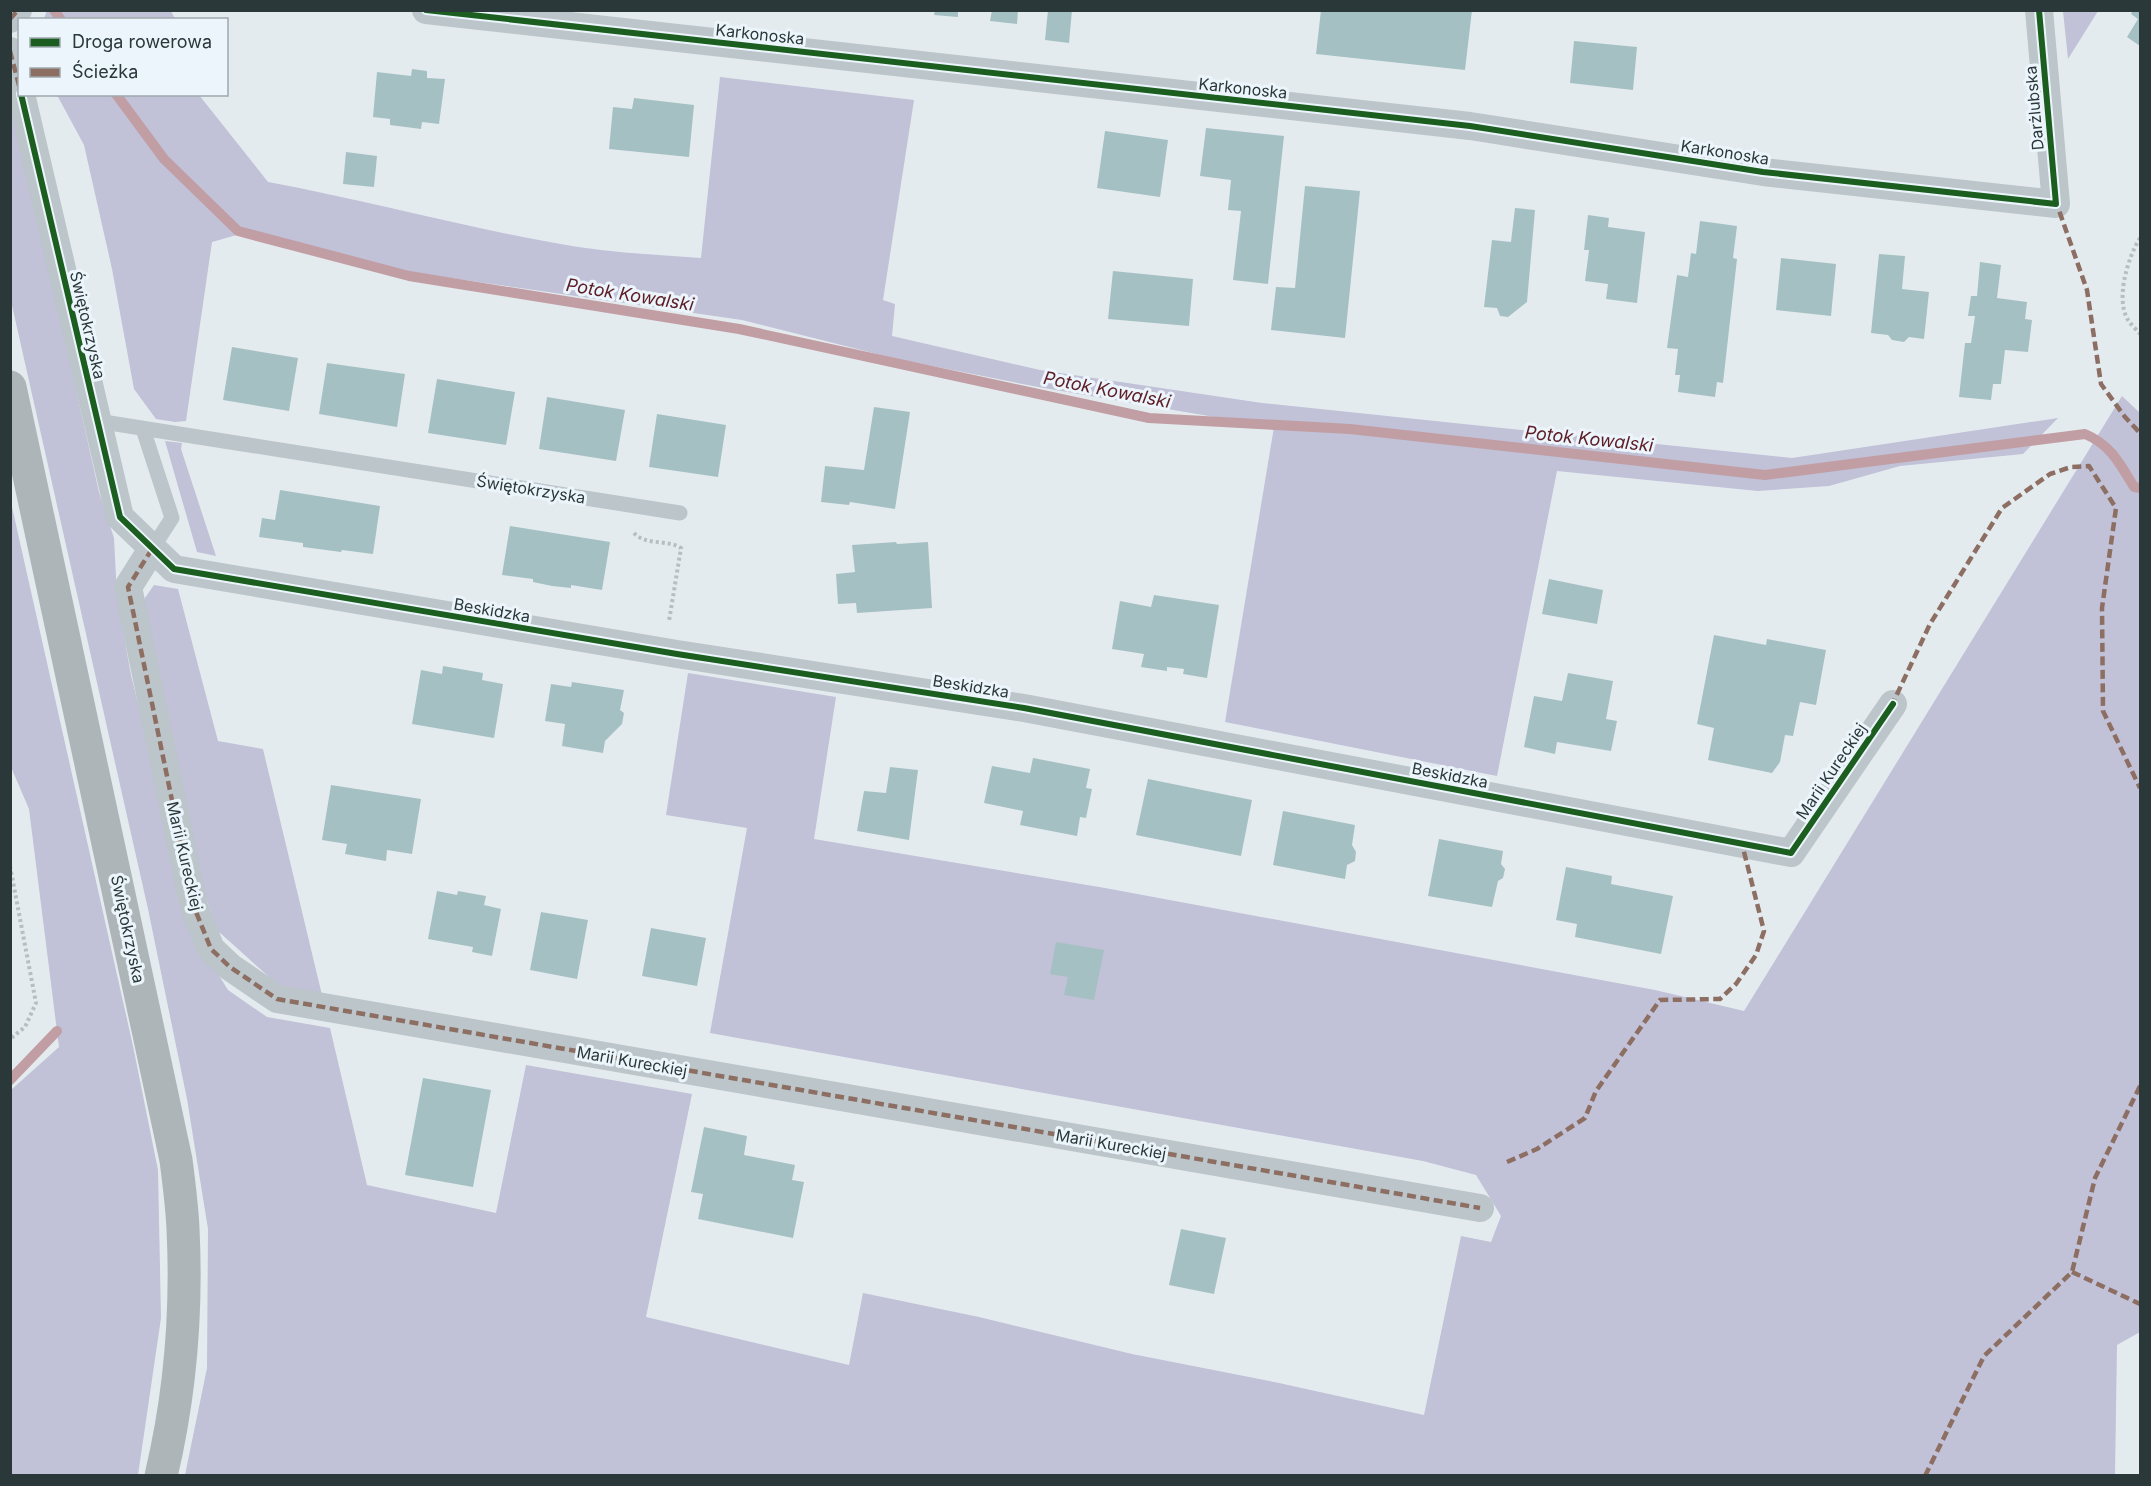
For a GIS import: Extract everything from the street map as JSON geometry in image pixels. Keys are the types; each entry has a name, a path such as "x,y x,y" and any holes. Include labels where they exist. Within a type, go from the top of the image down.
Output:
{"main road":[{"name":"Świętokrzyska","path":"10,387 177,1160 183,1228 183,1305 176,1400 161,1476"}],"street":[{"path":"10,19 18,10"},
{"name":"Karkonoska","path":"426,10 530,16 1470,126 1763,172 2056,204"},
{"name":"Darżlubska","path":"2039,10 2056,204"},
{"path":"10,51 18,81"},
{"name":"Świętokrzyska","path":"21,96 120,517 152,549"},
{"name":"Beskidzka","path":"152,549 174,569 677,654 1024,708 1791,853"},
{"name":"Marii Kureckiej","path":"152,549 128,586 194,907 211,949 230,967 277,999 1480,1208"},
{"name":"Marii Kureckiej","path":"1791,853 1893,704"}],"lane":[{"name":"Świętokrzyska","path":"97,421 680,513"},
{"path":"143,429 172,518 152,549"}],"path":[{"path":"2140,238 2126,271 2122,301 2127,319 2140,334"},
{"path":"618,503 618,517 638,537 674,543 681,548 669,622 675,623"},
{"path":"10,866 36,1003 25,1027 10,1039"}],"shaded area":[{"path":"47,10 171,11 174,18 44,18"},
{"path":"2063,11 2098,11 2068,59"},
{"path":"720,77 914,100 883,300 895,304 892,336 1040,370 1262,403 1792,458 2058,418 2023,454 1900,466 1829,486 1758,491 1557,471 1497,776 1225,722 1274,427 1038,387 897,359 742,320 388,269 247,232 212,242 186,421 156,419 134,389 112,269 84,145 58,96 200,96 268,182 578,247 701,258"},
{"path":"10,95 99,492 114,538 117,597 131,675 194,935 228,990 267,1017 330,1028 367,1185 496,1213 526,1065 692,1094 646,1317 849,1365 863,1293 979,1317 1132,1354 1424,1415 1461,1236 1491,1242 1501,1216 1476,1175 1423,1161 710,1033 747,828 666,815 688,673 836,697 814,839 1105,888 1655,990 1744,1011 2122,396 2140,413 2140,1332 2117,1345 2115,1475 185,1475 207,1368 208,1229 187,1099 148,909 11,301"},
{"path":"165,441 182,443 181,449 216,556 197,552"},
{"path":"10,498 133,1046 158,1170 161,1318 138,1475 11,1475 11,1090 59,1047 29,809 11,767"},
{"path":"154,585 178,589 218,741 263,749 322,995 278,985 218,931 203,891 138,608"}],"building":[{"path":"935,10 958,10 958,17 934,15"},
{"path":"992,10 1018,10 1017,24 990,21"},
{"path":"1048,10 1072,10 1069,43 1045,40"},
{"path":"1321,10 1472,10 1465,70 1316,54"},
{"path":"2133,10 2140,10 2140,46 2127,37 2138,19 2131,14"},
{"path":"1574,41 1637,47 1633,90 1570,83"},
{"path":"412,69 427,71 427,78 445,79 439,124 422,122 421,129 390,125 390,119 373,117 377,72 411,76"},
{"path":"634,98 694,105 689,157 609,149 613,107 632,109"},
{"path":"1206,128 1284,136 1268,284 1233,280 1241,211 1228,210 1231,180 1200,176"},
{"path":"1105,131 1168,140 1160,197 1097,188"},
{"path":"346,152 377,156 374,187 343,184"},
{"path":"1305,186 1360,191 1345,338 1271,330 1276,287 1295,288"},
{"path":"1515,208 1535,210 1527,302 1508,317 1500,316 1497,308 1484,307 1492,240 1511,242"},
{"path":"1588,215 1609,218 1608,227 1645,232 1637,303 1606,299 1608,284 1585,281 1589,250 1584,250"},
{"path":"1700,221 1737,226 1733,258 1737,259 1723,383 1717,382 1715,397 1678,392 1680,375 1675,375 1678,349 1667,348 1677,275 1688,277 1691,253 1696,254"},
{"path":"1879,254 1905,256 1902,289 1929,292 1924,339 1909,337 1904,342 1892,340 1888,335 1871,333"},
{"path":"1781,258 1836,264 1831,316 1776,310"},
{"path":"1980,262 2001,265 1997,298 2027,302 2025,319 2032,320 2028,352 2005,350 2001,384 1993,384 1991,400 1959,397 1965,343 1971,343 1975,316 1968,316 1971,296 1977,296"},
{"path":"1113,271 1193,279 1189,326 1108,319"},
{"path":"232,347 298,358 289,411 223,400"},
{"path":"327,363 405,374 397,427 319,414"},
{"path":"437,379 515,392 506,445 428,433"},
{"path":"547,397 625,410 616,461 539,449"},
{"path":"874,407 910,412 895,509 850,502 849,505 821,502 825,466 864,470"},
{"path":"657,414 726,425 718,477 649,467"},
{"path":"280,490 380,506 373,554 303,547 303,543 259,537 262,518 275,520"},
{"path":"510,526 610,542 602,590 571,585 571,588 552,586 533,582 533,579 502,575"},
{"path":"896,542 897,544 928,542 932,608 857,613 856,603 838,604 836,574 855,572 852,545"},
{"path":"1549,579 1603,590 1597,624 1542,614"},
{"path":"1154,595 1219,605 1207,678 1183,674 1184,669 1167,667 1167,671 1141,667 1144,654 1112,649 1120,601 1151,607"},
{"path":"1714,635 1766,645 1767,639 1826,650 1816,705 1800,702 1793,736 1785,735 1780,762 1772,773 1708,760 1714,728 1697,724"},
{"path":"443,666 483,673 482,680 503,684 494,738 412,724 421,670 442,674"},
{"path":"1568,673 1613,681 1606,719 1617,721 1611,751 1557,742 1555,754 1524,747 1534,696 1562,701"},
{"path":"572,682 624,690 620,710 624,713 622,724 605,741 603,753 562,746 565,724 545,721 551,684 571,687"},
{"path":"1033,758 1090,769 1086,788 1092,789 1086,818 1080,817 1077,836 1020,825 1023,811 984,803 992,766 1030,773"},
{"path":"890,767 918,770 909,840 857,831 864,791 886,793"},
{"path":"1148,779 1252,800 1241,856 1136,835"},
{"path":"331,785 421,799 412,854 387,850 386,861 345,854 347,844 322,840"},
{"path":"1283,811 1355,825 1352,845 1356,852 1355,861 1347,865 1345,879 1273,865"},
{"path":"1439,839 1503,851 1501,864 1505,869 1503,878 1498,881 1492,907 1428,896"},
{"path":"1566,867 1612,876 1611,884 1673,896 1661,954 1575,937 1577,924 1556,920"},
{"path":"437,891 457,895 458,891 486,896 484,905 501,909 492,956 472,952 473,947 428,939"},
{"path":"541,912 588,920 577,979 530,970"},
{"path":"651,928 706,938 697,986 642,976"},
{"path":"1056,942 1104,950 1094,1000 1064,995 1068,977 1050,974"},
{"path":"423,1078 491,1090 473,1187 405,1175"},
{"path":"704,1127 747,1136 744,1155 795,1165 792,1180 804,1182 793,1238 698,1219 703,1194 691,1192"},
{"path":"1181,1229 1226,1238 1214,1294 1169,1285"}],"waterway":[{"name":"Potok Kowalski","path":"54,10 60,18"},
{"name":"Potok Kowalski","path":"117,96 164,159 238,231 409,276 739,329 1149,418 1350,429 1765,475 2085,434 2102,444 2119,463 2134,487 2140,488"},
{"path":"10,1080 57,1031"}],"marked path":[{"path":"10,19 18,10"},
{"path":"10,51 18,81"},
{"path":"2055,199 2087,290 2101,384 2140,433"},
{"path":"1891,707 1930,624 2002,508 2050,474 2071,467 2089,466 2116,508 2102,608 2103,711 2140,788"},
{"path":"152,549 128,587 194,907 211,949 230,967 277,999 1480,1208"},
{"path":"1507,1162 1537,1149 1585,1118 1596,1091 1660,1000 1720,999 1736,984 1756,955 1764,931 1742,844"},
{"path":"1925,1476 1984,1356 2072,1272 2095,1178 2140,1086"},
{"path":"2072,1272 2140,1304"}],"cycle path":[{"path":"426,10 1470,126 1763,172 2056,204 2039,10"},
{"path":"21,96 120,517 174,569 677,654 1024,708 1791,853 1893,704"}]}
